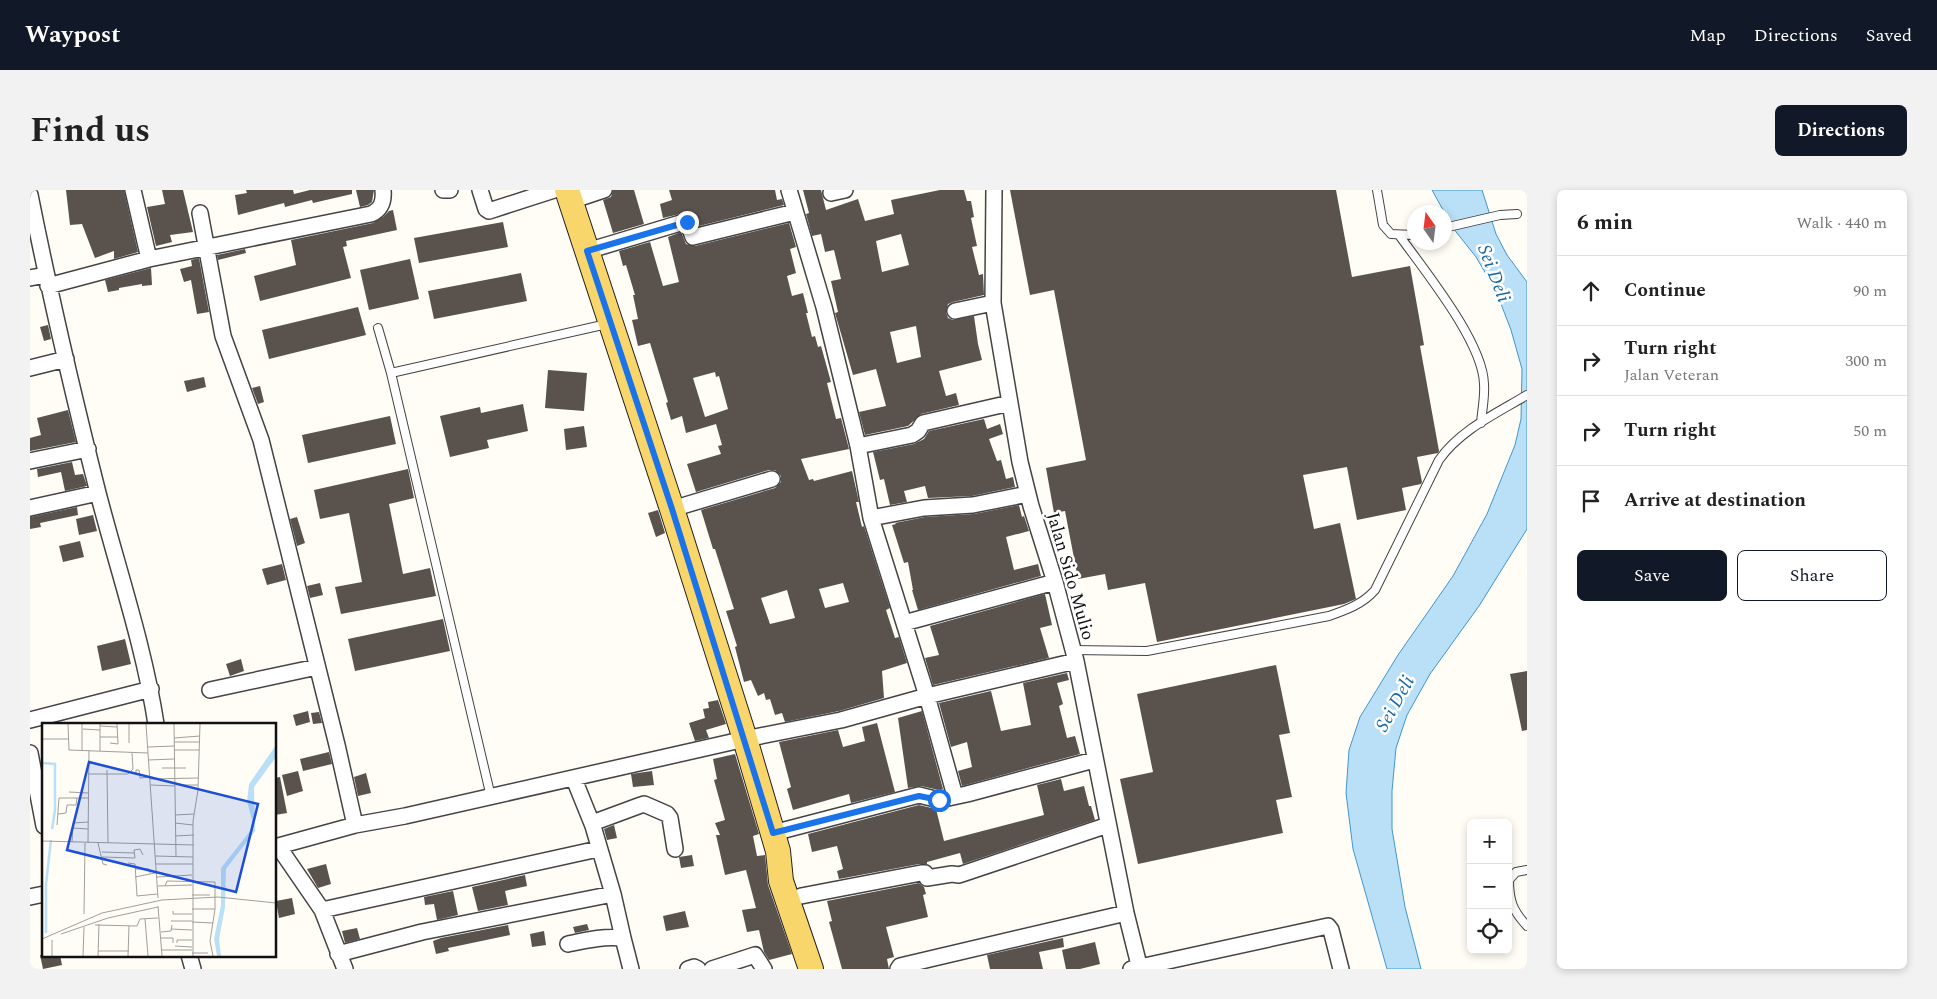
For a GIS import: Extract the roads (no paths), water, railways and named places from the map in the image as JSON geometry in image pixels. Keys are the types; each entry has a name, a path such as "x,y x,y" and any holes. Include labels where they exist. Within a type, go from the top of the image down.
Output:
{"main road":[{"path":"564,194 587,251 672,509 745,739 776,842 782,881 811,969"},
{"path":"776,842 794,874 827,969"}],"street":[{"path":"133,190 149,259"},
{"path":"30,278 47,280 371,214 379,209 384,200 383,190"},
{"path":"443,190 450,190"},
{"path":"480,190 488,211 564,194 604,190"},
{"path":"789,190 824,307 858,446 871,518 927,696 955,796"},
{"name":"Jalan Sido Mulio","path":"994,190 993,303 1020,462 1028,494 1056,582 1074,656 1137,968"},
{"path":"30,195 47,280 98,493 151,689 156,723"},
{"path":"200,212 223,336 261,440 337,744 355,825"},
{"path":"587,251 687,222 692,237 795,212"},
{"path":"955,311 993,303"},
{"path":"30,368 66,359"},
{"path":"858,446 912,435 924,423 1010,403"},
{"path":"30,461 88,449"},
{"path":"672,509 772,479"},
{"path":"30,508 98,493"},
{"path":"871,518 924,508 974,505 1028,494"},
{"path":"904,623 1056,582"},
{"path":"345,969 322,910 276,846 355,825 405,816 745,739 841,720 1074,656"},
{"path":"210,690 317,667"},
{"path":"30,720 151,689"},
{"path":"30,753 39,766 42,802"},
{"path":"776,842 919,796 939,800 1094,760"},
{"path":"574,779 593,826 598,849 613,894 622,938 631,969"},
{"path":"593,826 596,822 644,804 667,814 670,818 675,849"},
{"path":"802,896 922,873 925,873 927,878 952,874 958,876 1108,825"},
{"path":"322,910 598,849"},
{"path":"338,954 422,932 613,894"},
{"path":"898,969 900,966 1126,913"},
{"path":"1137,968 1328,926 1331,930 1340,969"},
{"path":"568,944 595,938 622,938"},
{"path":"712,969 753,955 758,956 764,969"},
{"path":"189,956 193,969"},
{"path":"688,969 694,967 698,969"}],"lane":[{"path":"1377,190 1384,226 1390,234 1407,236"},
{"path":"1452,226 1500,215 1517,214"},
{"path":"1398,235 1443,296 1475,348 1484,383 1481,423"},
{"path":"391,373 611,323"},
{"path":"378,328 391,373 491,797"},
{"path":"1074,656 1147,651 1329,616 1350,608 1368,598 1375,590 1439,460 1457,440 1527,395"},
{"path":"1527,870 1516,872 1509,880 1509,895 1516,914 1527,926"}],"water":[{"name":"Sei Deli","path":"1432,190 1482,190 1496,234 1507,255 1527,282 1527,529 1479,606 1430,674 1407,715 1396,748 1392,791 1392,829 1405,907 1421,969 1387,969 1353,849 1346,793 1349,750 1360,717 1398,655 1453,576 1487,514 1515,445 1521,419 1522,369 1511,330 1496,291 1476,257 1452,226 1452,205 1440,205"}]}
